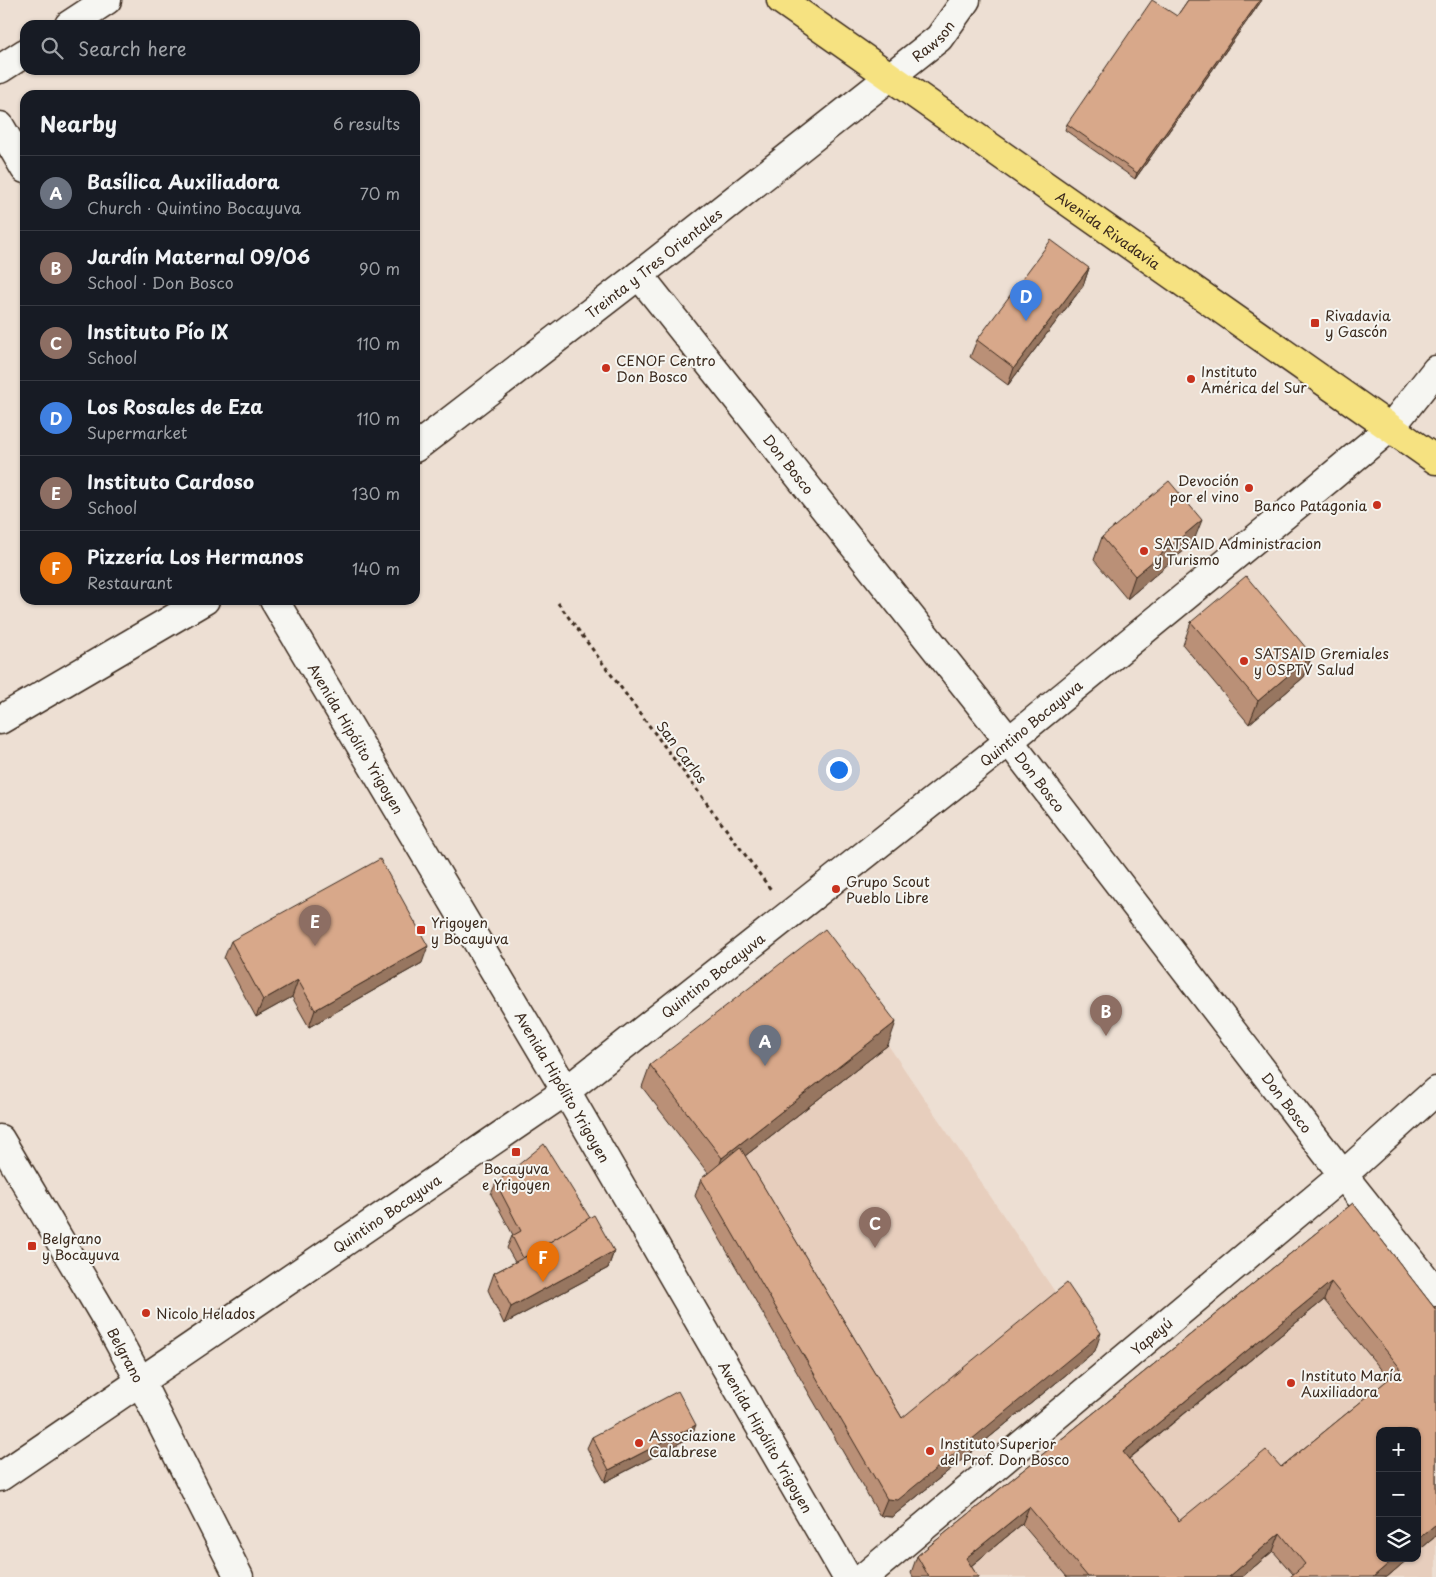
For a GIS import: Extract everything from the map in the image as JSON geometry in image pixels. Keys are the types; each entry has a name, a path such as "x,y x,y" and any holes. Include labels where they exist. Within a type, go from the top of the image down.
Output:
{"main road":[{"name":"Avenida Rivadavia","path":"781,0 1436,460"}],"street":[{"path":"77,20 107,0"},
{"name":"Rawson","path":"891,76 939,38 966,0"},
{"path":"0,69 20,56"},
{"name":"Treinta y Tres Orientales","path":"420,444 639,275 891,76"},
{"path":"0,126 20,160"},
{"name":"Don Bosco","path":"639,275 1009,741 1436,1292"},
{"name":"Quintino Bocayuva","path":"0,1476 566,1091 1009,741 1391,427 1436,370"},
{"path":"0,720 196,605"},
{"name":"Avenida Hipólito Yrigoyen","path":"277,605 566,1091 847,1577"},
{"name":"Yapeyú","path":"864,1577 1343,1174 1436,1091"},
{"name":"Belgrano","path":"0,1139 62,1241 140,1380 240,1577"}],"path":[{"name":"San Carlos","path":"558,603 789,914"}],"shaded area":[{"path":"888,1045 1095,1351 892,1517 880,1516 695,1196"},
{"name":"Instituto María Auxiliadora","path":"1346,1221 1436,1335 1436,1577 913,1577 911,1573"}],"building":[{"path":"1152,0 1177,16 1188,0 1260,0 1137,173 1067,124"},
{"path":"1051,240 1089,268 1014,368 977,340"},
{"path":"1169,481 1202,520 1135,576 1102,537"},
{"name":"SATSAID Gremiales y OSPTV Salud","path":"1246,576 1312,655 1258,701 1191,622"},
{"path":"380,859 428,946 315,1010 298,980 263,1000 231,941"},
{"path":"825,929 896,1022 722,1158 650,1065"},
{"path":"544,1144 590,1218 523,1258 512,1236 521,1231 496,1183"},
{"path":"740,1147 902,1418 1067,1283 1101,1333 898,1500 887,1499 701,1179"},
{"name":"Instituto María Auxiliadora","path":"1353,1203 1436,1310 1436,1524 1421,1537 1421,1427 1376,1427 1376,1562 1390,1562 1373,1577 1290,1577 1305,1564 1280,1533 1229,1577 1088,1577 1029,1507 966,1558 978,1577 929,1577 917,1556","holes":["1331,1282 1401,1369 1281,1467 1266,1450 1179,1521 1123,1452"]},
{"path":"594,1215 614,1251 511,1307 494,1273 527,1256"},
{"name":"Associazione Calabrese","path":"678,1391 696,1425 609,1470 592,1437"}],"place":[{"name":"Los Rosales de Eza","path":"1026,321"},
{"name":"Rivadavia y Gascón","path":"1315,323"},
{"name":"CENOF Centro Don Bosco","path":"606,368"},
{"name":"Instituto América del Sur","path":"1191,379"},
{"name":"Devoción por el vino","path":"1249,488"},
{"name":"Banco Patagonia","path":"1377,505"},
{"name":"SATSAID Administracion y Turismo","path":"1144,551"},
{"name":"SATSAID Gremiales y OSPTV Salud","path":"1244,661"},
{"name":"Grupo Scout Pueblo Libre","path":"836,889"},
{"name":"Yrigoyen y Bocayuva","path":"421,930"},
{"name":"Instituto Cardoso","path":"315,946"},
{"name":"Jardín Maternal 09/06","path":"1106,1036"},
{"name":"Basílica Auxiliadora","path":"765,1066"},
{"name":"Bocayuva e Yrigoyen","path":"516,1152"},
{"name":"Belgrano y Bocayuva","path":"32,1246"},
{"name":"Instituto Pío IX","path":"875,1248"},
{"name":"Pizzería Los Hermanos","path":"543,1282"},
{"name":"Nicolo Helados","path":"146,1313"},
{"name":"Instituto María Auxiliadora","path":"1291,1383"},
{"name":"Associazione Calabrese","path":"639,1443"},
{"name":"Instituto Superior del Prof. Don Bosco","path":"930,1451"}]}
